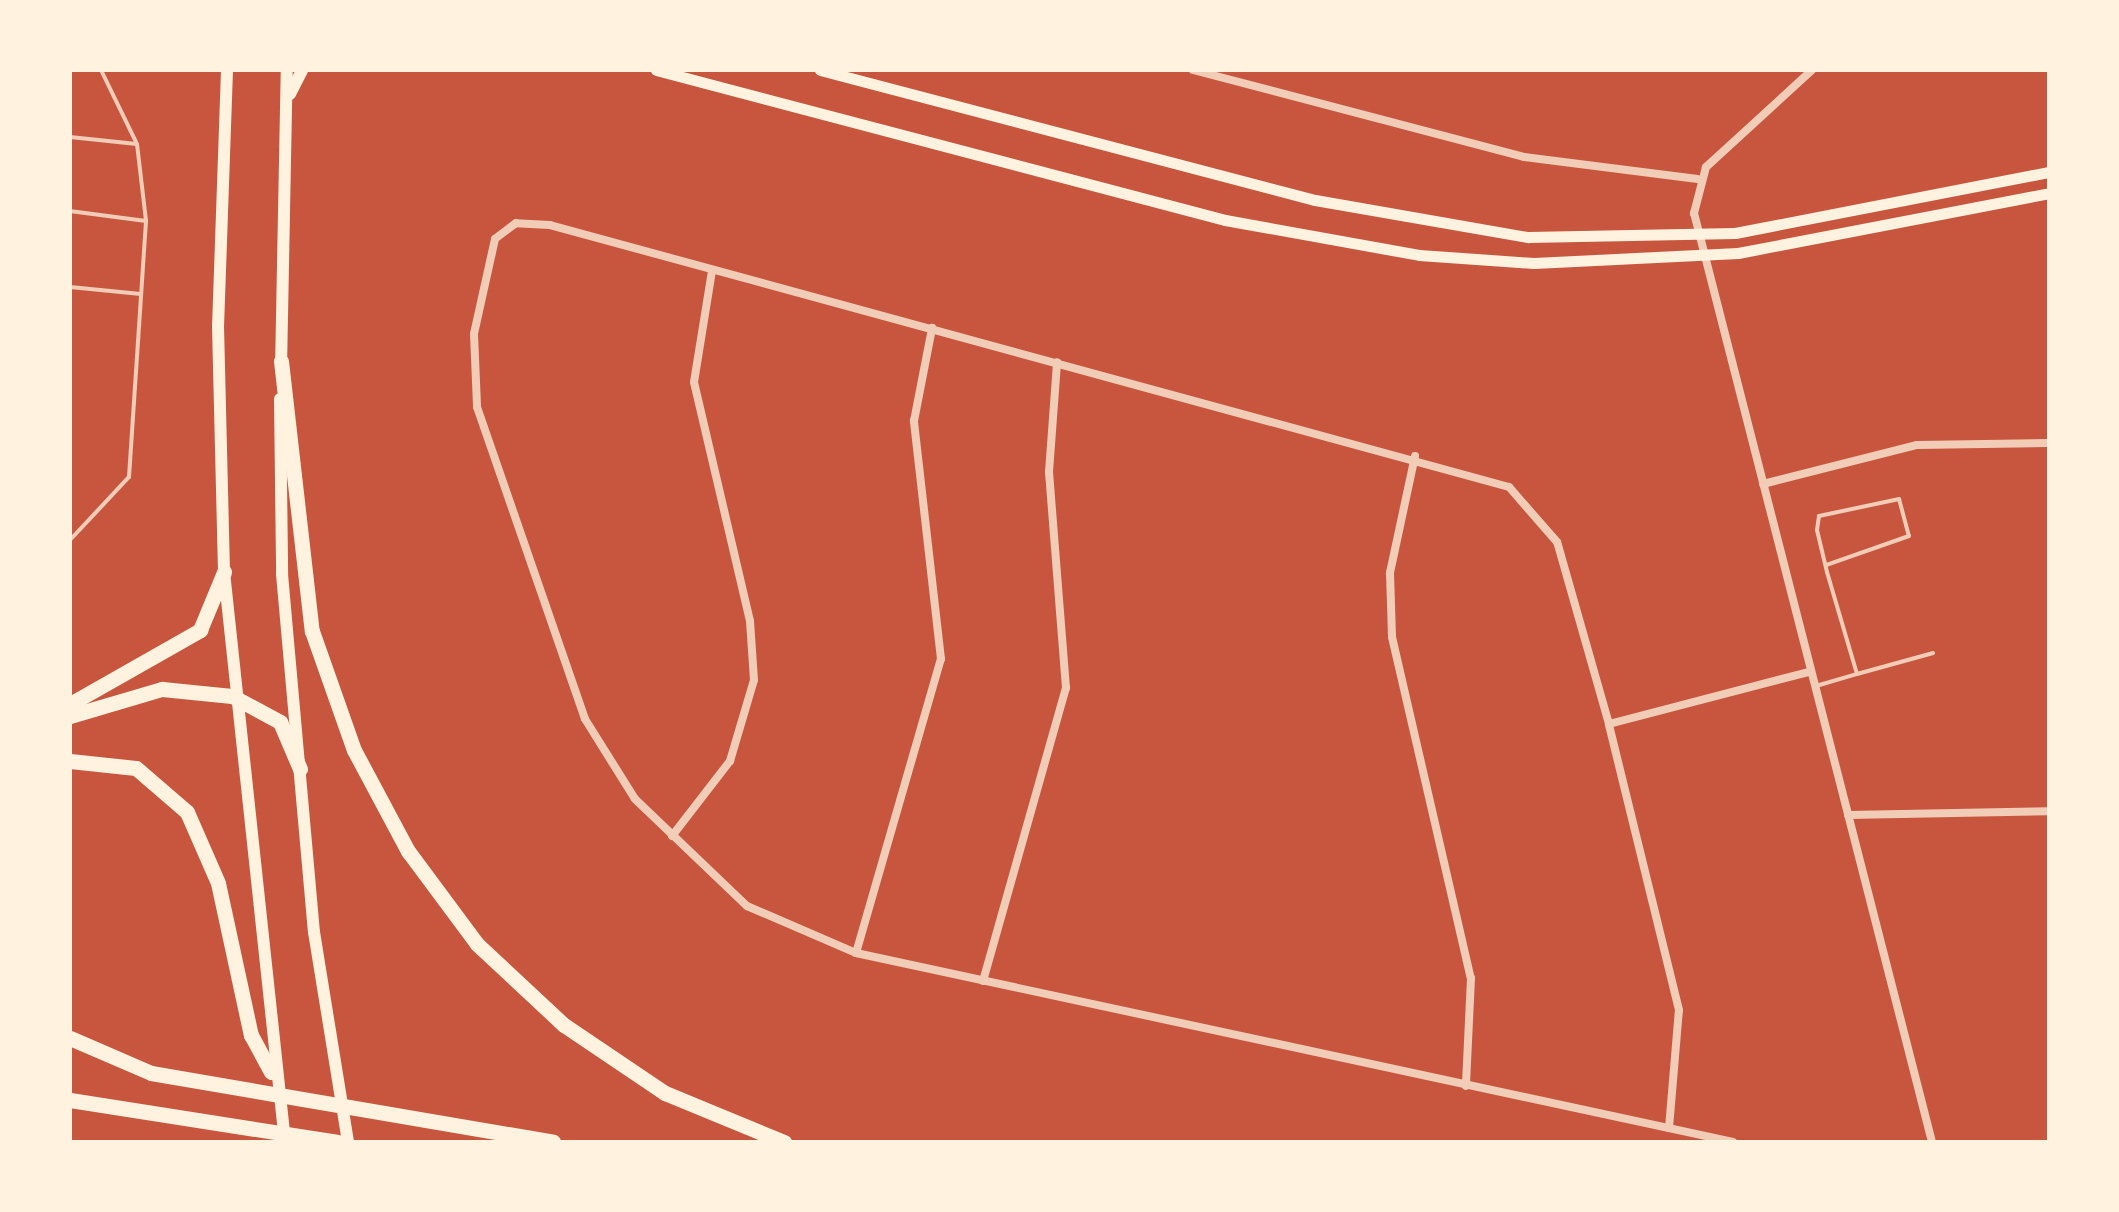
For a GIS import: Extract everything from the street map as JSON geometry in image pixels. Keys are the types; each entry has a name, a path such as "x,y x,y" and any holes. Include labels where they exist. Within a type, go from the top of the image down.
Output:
{"highway":[{"path":"281,361 312,631 354,750 408,851 477,944 564,1026 665,1092 784,1142"},
{"path":"70,704 200,630 224,572"},
{"path":"70,716 162,689 232,696 280,722 300,769"},
{"path":"70,761 136,768 187,812 218,883 272,1072"},
{"path":"70,1038 151,1073 553,1142"},
{"path":"70,1100 338,1142"}],"main road":[{"path":"227,70 218,326 224,572 259,1035"},
{"path":"287,70 281,361 282,574 330,1048 348,1142"},
{"path":"287,100 302,70"},
{"path":"656,70 1295,236 1534,263 1703,256 2049,193"},
{"path":"820,70 1438,226 1698,237 2049,172"},
{"path":"272,1072 285,1142"}],"street":[{"path":"1193,70 1524,157 1698,179"},
{"path":"1812,70 1698,179 1698,237 1932,1142"},
{"path":"1669,1128 1679,1010 1609,724 1546,519 1487,475 532,222 504,229 490,256 474,334 478,407 585,720 608,764 672,836 777,925 856,953 1733,1142"},
{"path":"672,836 730,761 754,680 750,621 694,382 712,271"},
{"path":"856,953 941,659 914,421 932,328"},
{"path":"982,981 1066,688 1049,472 1057,362"},
{"path":"1762,484 1917,444 2049,442"},
{"path":"1415,456 1390,573 1392,637 1471,978 1466,1086"},
{"path":"1609,724 1809,672"},
{"path":"1848,814 2049,811"}],"lane":[{"path":"70,540 129,476 146,221 136,144 101,70"},
{"path":"70,137 136,144"},
{"path":"70,212 146,221"},
{"path":"70,286 141,294"},
{"path":"1826,565 1908,536 1899,498 1824,511 1816,522 1826,565 1857,674"},
{"path":"1813,687 1933,654"}]}
